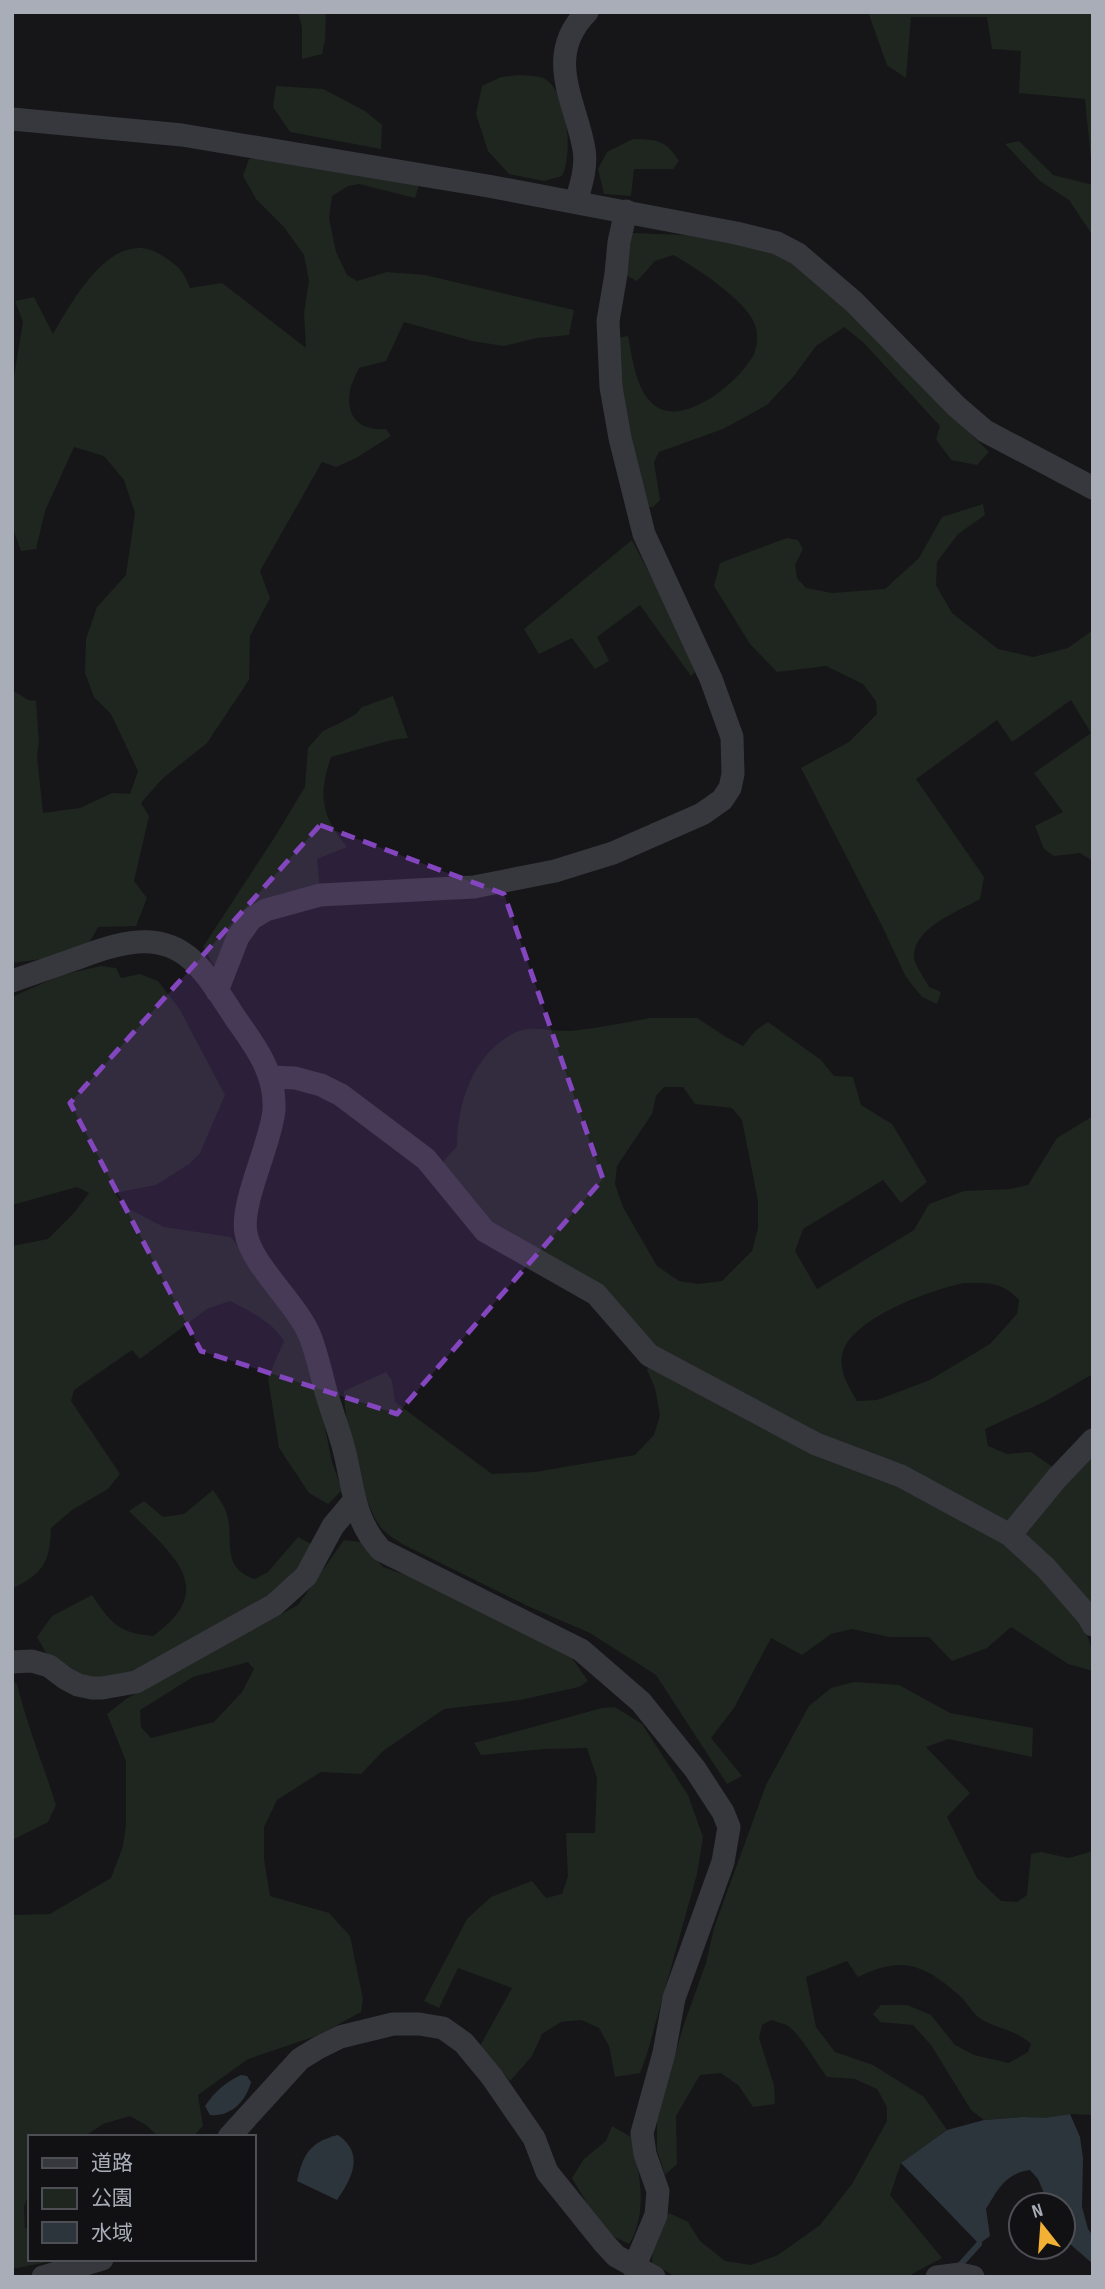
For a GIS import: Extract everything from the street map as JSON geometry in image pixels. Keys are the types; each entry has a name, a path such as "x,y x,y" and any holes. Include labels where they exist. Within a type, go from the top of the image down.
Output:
{"street":[{"path":"576,202 584,172 584,150 564,77 565,55 572,33 587,12"},
{"path":"12,119 182,135 626,211 777,243 798,254 854,302 956,406 985,431 1093,488"},
{"path":"217,991 239,937 251,919 266,910 320,895 474,887 555,872 613,852 702,814 722,800 730,788 733,774 733,737 711,679 644,534 620,438 611,387 608,321 626,211"},
{"path":"12,981 116,944 152,941 172,946 191,960 217,991 263,1058 270,1077 274,1092 274,1113 248,1208 245,1232 252,1252 297,1312 310,1335 342,1442 360,1521 381,1550 581,1650 627,1688 695,1769 729,1826 723,1862 674,1998 664,2053 642,2133 645,2154 658,2191 656,2215 644,2272 616,2256 547,2172 534,2138 492,2077 464,2043 443,2028 393,2024 340,2037 318,2048 300,2059 231,2135"},
{"path":"270,1077 295,1078 321,1085 341,1095 426,1159 485,1231 596,1294 649,1355 816,1444 901,1476 1010,1535 1046,1567 1093,1625"},
{"path":"1010,1535 1057,1478 1093,1440"},
{"path":"12,1662 32,1661 49,1666 72,1682 92,1688 136,1682 274,1605 306,1576 333,1526 354,1501"},
{"path":"43,2277 95,2261"},
{"path":"936,2277 960,2274 973,2277"}],"highlighted area":[{"path":"320,825 504,894 603,1179 397,1414 201,1351 70,1103"}],"green space":[{"path":"298,12 326,12 322,54 302,59 302,27"},
{"path":"868,12 1093,12 1093,180 1085,99 1019,93 1021,51 992,49 987,17 911,17 906,78 887,65"},
{"path":"518,75 545,79 559,97 567,124 568,139 562,176 544,181 509,174 488,151 476,114 482,86 501,77"},
{"path":"276,86 323,89 365,111 382,125 381,149 290,132 273,107"},
{"path":"633,139 660,142 669,148 679,161 673,169 634,169 631,196 604,194 598,169 607,152"},
{"path":"1019,141 1053,175 1093,185 1093,236 1069,200 1040,181 1005,144"},
{"path":"263,157 419,185 415,198 359,184 348,186 332,196 329,218 336,252 347,275 357,281 387,272 425,275 574,310 569,335 537,338 504,346 472,341 404,322 386,361 359,368 350,390 352,415 362,425 386,429 391,436 336,467 322,462 260,571 270,598 250,636 249,680 207,743 162,779 141,803 149,816 134,881 147,898 136,926 98,927 89,942 74,952 12,963 12,684 14,691 28,700 36,701 39,743 37,756 43,813 80,808 112,793 130,794 138,771 111,714 94,697 85,673 86,639 97,607 126,575 135,513 124,480 104,456 74,447 45,511 36,549 21,551 12,526 12,388 23,322 15,301 34,297 53,334 97,270 112,257 128,249 145,248 177,266 190,288 222,283 306,348 304,313 309,281 304,255 284,227 256,199 243,176 249,159"},
{"path":"632,233 702,236 738,241 769,251 788,261 841,302 989,452 977,465 951,460 936,439 940,426 863,342 844,327 816,346 794,376 767,405 723,429 659,452 654,462 660,500 653,507 642,507 627,436 616,338 628,336 636,373 643,391 654,405 666,411 680,411 710,398 737,376 754,354 757,334 752,318 734,297 673,255 655,261 637,281 626,275"},
{"path":"983,504 985,515 958,534 937,562 936,585 952,613 998,649 1033,657 1068,648 1093,630 1093,861 1080,853 1054,856 1044,849 1035,826 1063,812 1034,773 1091,733 1071,700 1012,742 997,720 916,779 984,877 980,899 928,929 915,947 914,958 920,973 929,987 941,992 937,1004 922,997 906,977 801,768 849,742 877,714 876,701 863,684 826,666 777,672 750,644 714,586 720,563 787,538 798,540 803,549 795,565 797,578 806,588 832,593 885,589 919,558 942,517"},
{"path":"632,540 699,668 691,676 640,605 597,637 609,661 595,669 572,638 539,654 524,629"},
{"path":"393,696 408,738 331,757 324,783 324,805 338,836 347,847 317,859 320,888 266,903 217,970 203,947 305,787 308,748 323,731 356,714 362,707"},
{"path":"101,966 116,968 121,978 140,974 158,981 179,1008 225,1095 200,1153 189,1164 156,1185 115,1193 125,1207 164,1227 231,1237 270,1289 305,1347 314,1374 332,1462 342,1490 328,1504 309,1493 279,1448 268,1378 284,1341 267,1322 230,1301 207,1309 140,1359 132,1350 74,1390 71,1401 120,1474 108,1489 72,1510 51,1528 49,1550 43,1566 31,1578 12,1589 12,1246 48,1239 74,1213 89,1193 77,1187 12,1205 12,997 61,975"},
{"path":"650,1018 697,1018 743,1046 756,1030 768,1022 821,1060 834,1076 853,1077 861,1105 892,1124 927,1182 901,1203 883,1180 803,1229 795,1251 817,1289 914,1230 929,1204 964,1191 1010,1189 1028,1185 1057,1138 1093,1116 1093,1374 1046,1401 985,1429 988,1446 1007,1454 1031,1452 1070,1479 1093,1454 1093,1633 1087,1634 1093,1654 1093,1671 1068,1664 1011,1627 987,1648 952,1661 929,1637 889,1637 852,1629 831,1634 802,1655 771,1638 734,1708 711,1738 742,1776 727,1784 656,1675 590,1633 532,1608 402,1544 384,1531 377,1521 369,1505 357,1465 347,1422 344,1391 386,1372 392,1381 395,1402 492,1474 535,1472 635,1455 654,1435 660,1415 655,1388 647,1370 658,1351 497,1228 442,1163 457,1146 460,1112 471,1080 489,1052 501,1041 522,1030 570,1031","holes":["664,1087 683,1087 695,1104 732,1108 742,1120 758,1201 758,1228 752,1251 722,1281 698,1284 679,1281 657,1266 623,1207 615,1184 617,1166 652,1114 656,1096","964,1283 987,1283 1007,1289 1019,1300 1017,1314 990,1344 930,1380 877,1400 857,1401 842,1367 842,1355 848,1342 860,1329 894,1308 932,1292"]},
{"path":"213,1490 224,1506 228,1519 232,1559 243,1574 255,1579 268,1572 298,1537 313,1545 299,1570 255,1607 135,1674 94,1681 46,1653 37,1637 52,1616 92,1595 116,1625 141,1635 153,1636 173,1619 184,1602 186,1586 182,1571 160,1541 129,1511 144,1501 163,1517 184,1514"},
{"path":"344,1540 361,1542 383,1567 431,1584 572,1658 588,1681 579,1687 520,1700 444,1709 383,1751 361,1774 321,1772 277,1800 264,1827 264,1859 270,1896 329,1913 350,1936 363,1999 361,2012 319,2035 248,2059 198,2095 203,2126 195,2135 157,2135 130,2116 103,2124 87,2135 28,2135 28,2196 24,2207 25,2228 28,2229 28,2261 52,2261 12,2269 12,1915 50,1914 111,1878 123,1846 126,1825 126,1761 107,1714 126,1699 298,1605","holes":["248,1662 254,1669 242,1692 214,1722 151,1738 141,1727 140,1710 193,1677"]},
{"path":"12,1681 17,1684 56,1805 48,1822 12,1840"},
{"path":"854,1682 899,1685 950,1713 1033,1728 1032,1757 948,1739 926,1747 970,1793 947,1817 977,1878 1001,1901 1017,1902 1027,1895 1031,1854 1041,1852 1069,1858 1093,1851 1093,2115 984,2120 971,2110 931,2045 913,2025 880,2022 873,2014 881,2005 907,2005 931,2015 955,2045 974,2055 1009,2063 1028,2052 1031,2044 1019,2035 978,2017 960,1996 924,1970 912,1966 887,1966 858,1977 847,1961 806,1977 816,2027 835,2052 873,2065 924,2097 947,2130 901,2163 890,2195 942,2258 912,2274 913,2277 676,2277 652,2263 653,2240 669,2213 688,2222 700,2241 725,2261 751,2265 778,2255 820,2225 852,2184 887,2121 887,2107 877,2089 855,2079 827,2077 793,2030 771,2020 762,2025 759,2038 774,2085 775,2104 753,2107 739,2086 721,2073 700,2075 676,2116 677,2164 665,2175 657,2150 657,2119 683,2027 706,1963 714,1928 766,1785 809,1706 831,1688"},
{"path":"615,1707 642,1724 688,1795 703,1837 697,1874 647,2054 640,2073 615,2077 609,2046 599,2028 581,2020 561,2022 542,2034 532,2056 510,2081 480,2046 512,1988 458,1968 439,2008 424,2001 467,1919 491,1897 532,1881 546,1898 562,1894 568,1876 566,1833 595,1833 597,1778 587,1748 481,1755 474,1743 602,1708"},
{"path":"612,2126 631,2137 639,2177 641,2205 635,2232 629,2244 604,2232 572,2178 584,2159 606,2141"}],"water":[{"path":"241,2075 247,2076 251,2082 241,2101 225,2113 210,2115 205,2106 221,2088"},
{"path":"1070,2114 1080,2137 1083,2158 1082,2207 1088,2229 1093,2236 1093,2264 1077,2250 1077,2191 1043,2191 1030,2170 1009,2178 986,2209 990,2236 979,2244 901,2163 947,2130 984,2120 1045,2118"},
{"path":"338,2135 346,2142 354,2158 351,2175 337,2200 297,2181 309,2150 321,2141"}],"waterway":[{"path":"961,2264 979,2244"}]}
